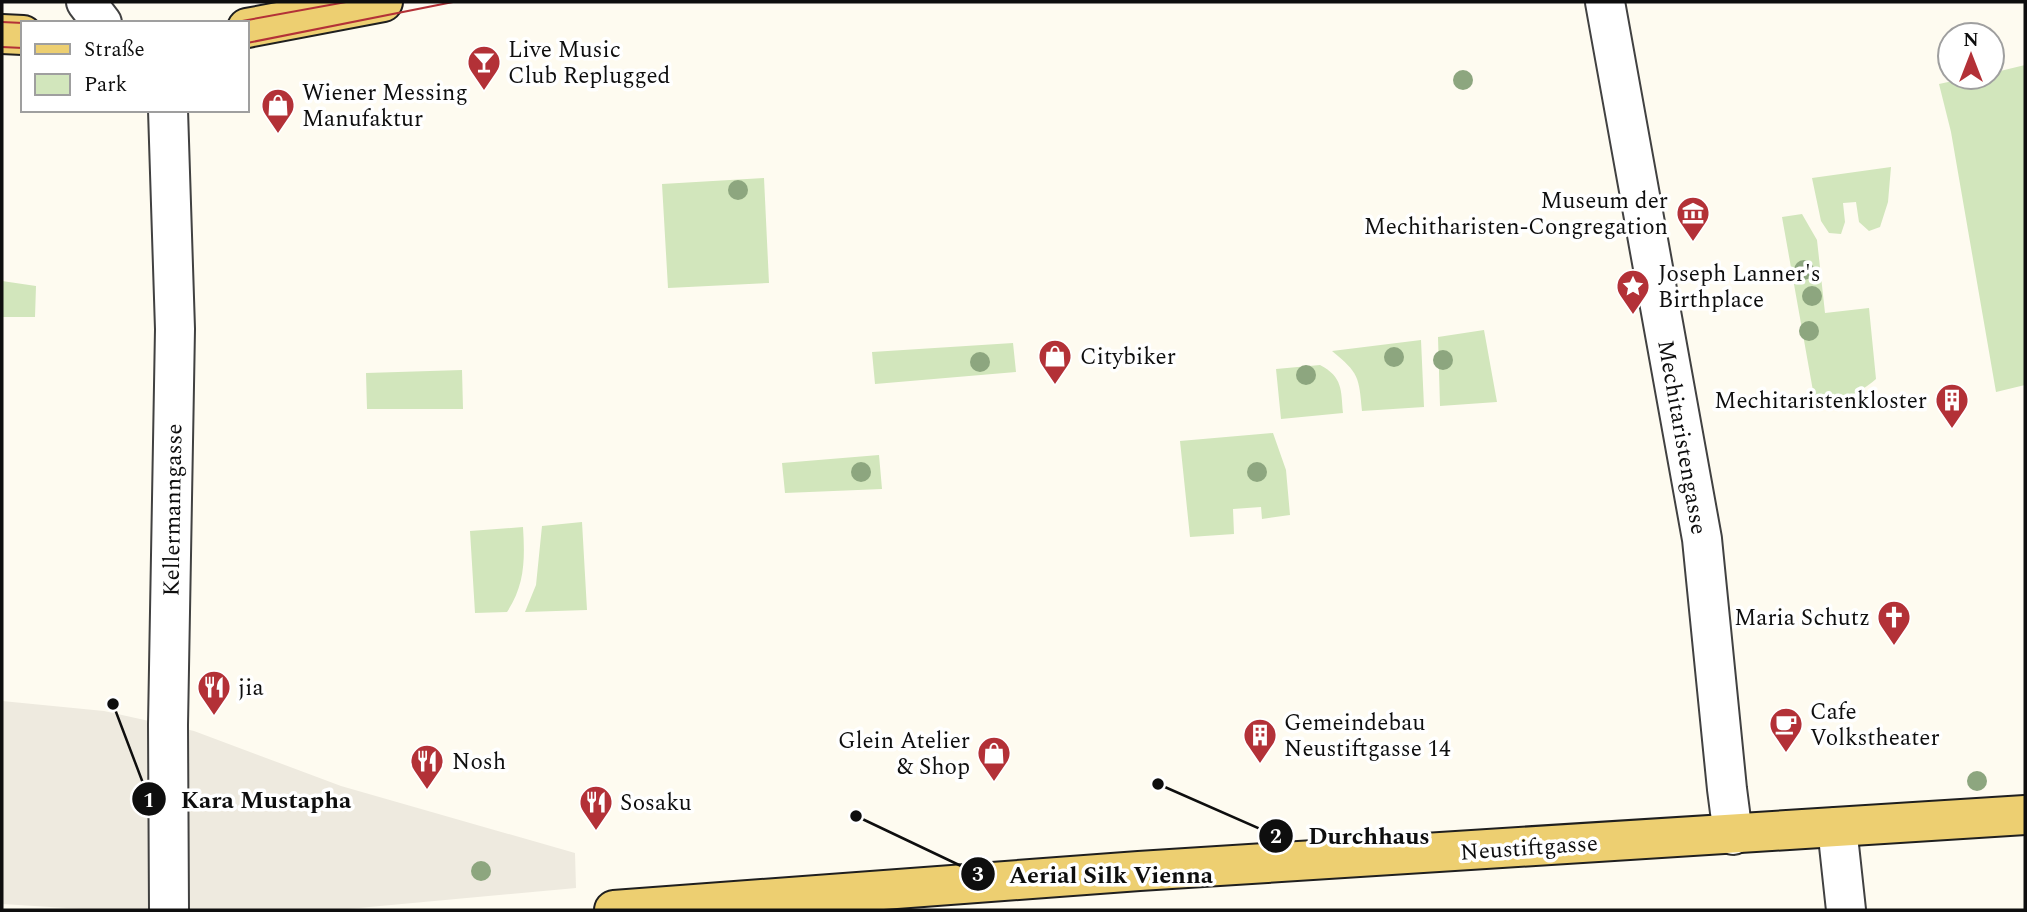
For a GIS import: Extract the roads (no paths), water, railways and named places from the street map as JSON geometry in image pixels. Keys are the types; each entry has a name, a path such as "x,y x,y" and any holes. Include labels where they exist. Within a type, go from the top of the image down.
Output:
{"main road":[{"path":"248,28 383,2"},
{"path":"2,34 21,35"},
{"name":"Neustiftgasse","path":"614,910 847,901 1139,871 2025,815"}],"street":[{"path":"86,2 100,21"},
{"name":"Mechitaristengasse","path":"1605,2 1702,540 1734,835"},
{"name":"Kellermanngasse","path":"168,112 175,328 168,725 169,910"},
{"path":"1837,827 1846,910"}],"tram line":[{"path":"242,21 346,2"},
{"path":"248,43 453,2"},
{"path":"2,22 21,23"},
{"path":"2,47 21,48"}],"place":[{"name":"Live Music Club Replugged","path":"484,92"},
{"name":"Wiener Messing Manufaktur","path":"278,135"},
{"name":"Museum der Mechitharisten-Congregation","path":"1693,243"},
{"name":"Joseph Lanner's Birthplace","path":"1633,316"},
{"name":"Citybiker","path":"1055,386"},
{"name":"Mechitaristenkloster","path":"1952,430"},
{"name":"Maria Schutz","path":"1894,647"},
{"name":"Kara Mustapha","path":"113,704"},
{"name":"jia","path":"214,717"},
{"name":"Cafe Volkstheater","path":"1786,754"},
{"name":"Gemeindebau Neustiftgasse 14","path":"1260,765"},
{"name":"Glein Atelier & Shop","path":"994,783"},
{"name":"Durchhaus","path":"1158,784"},
{"name":"Nosh","path":"427,791"},
{"name":"Aerial Silk Vienna","path":"856,816"},
{"name":"Sosaku","path":"596,832"}]}
